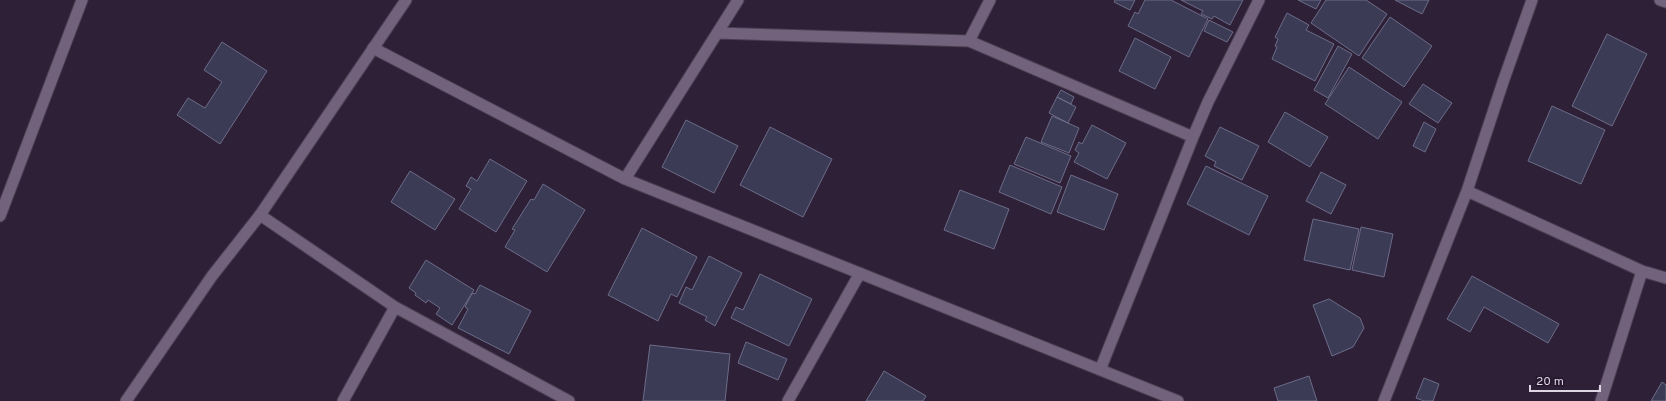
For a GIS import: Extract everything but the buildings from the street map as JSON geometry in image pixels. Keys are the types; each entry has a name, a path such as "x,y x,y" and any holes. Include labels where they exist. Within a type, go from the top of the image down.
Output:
{"street":[{"path":"0,216 82,0"},
{"path":"126,401 212,276 260,214 406,0"},
{"path":"625,179 738,0"},
{"path":"969,41 990,0"},
{"path":"1100,370 1208,102 1259,0"},
{"path":"1384,401 1467,191 1532,0"},
{"path":"1660,0 1666,2"},
{"path":"717,33 969,41 1193,137"},
{"path":"373,48 625,179 1177,401"},
{"path":"1467,191 1642,271 1666,278"},
{"path":"260,214 395,307 569,401"},
{"path":"1601,401 1642,271"},
{"path":"788,401 860,273"},
{"path":"343,401 395,307"}]}
